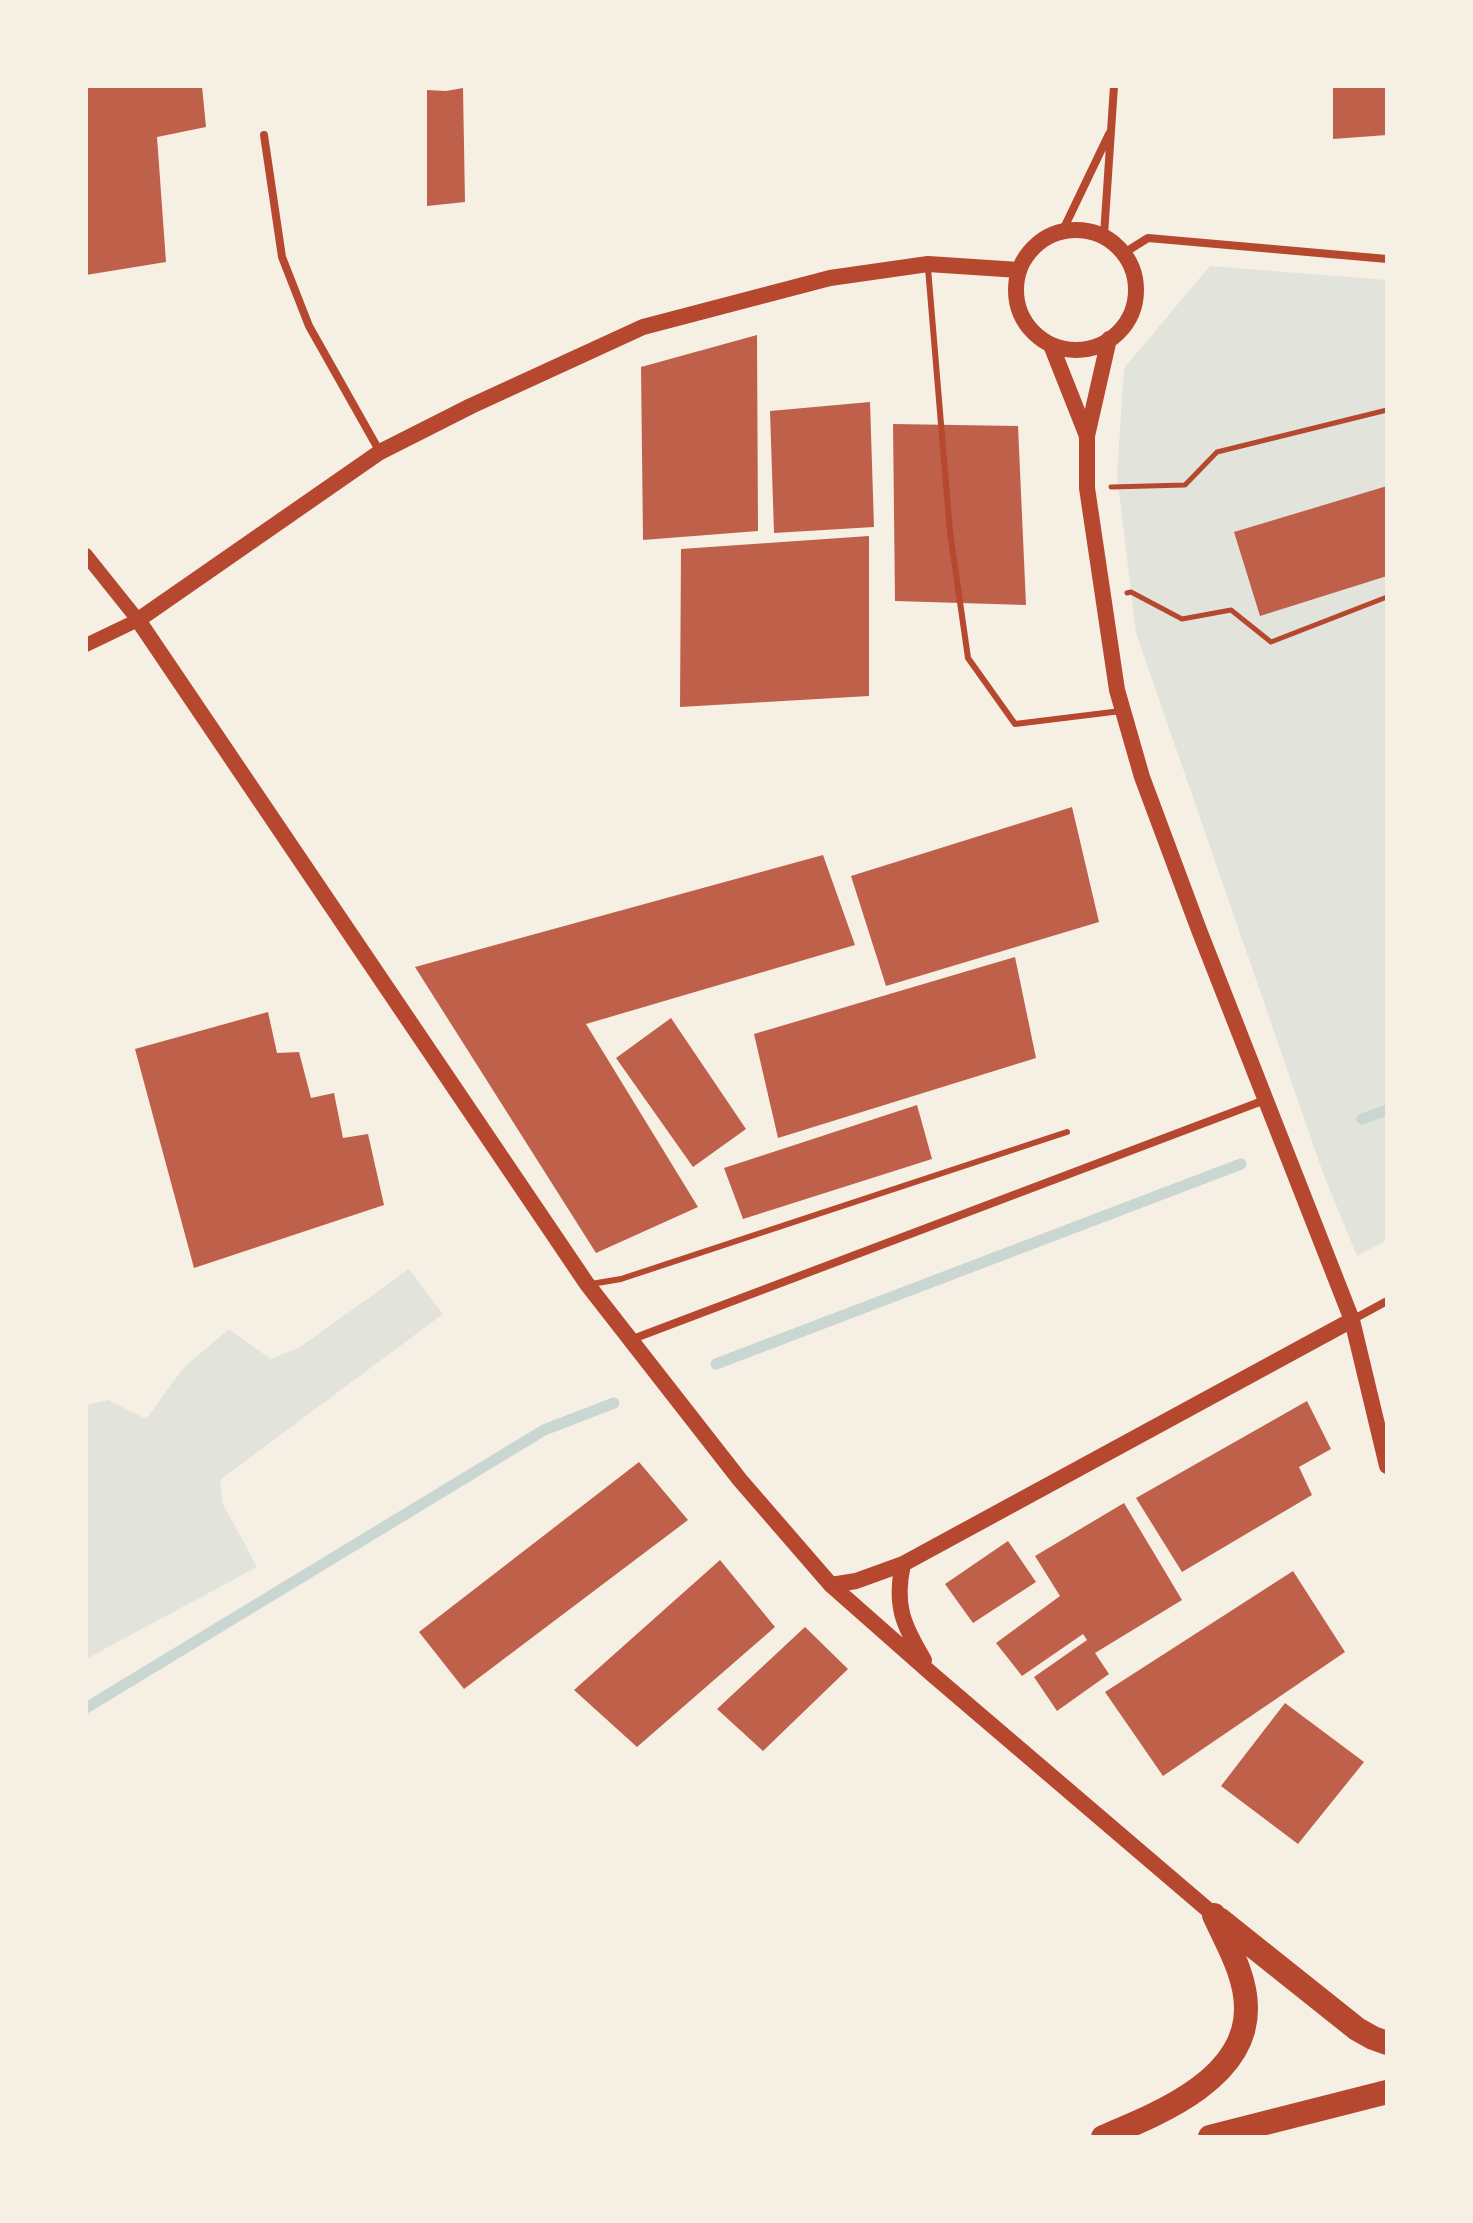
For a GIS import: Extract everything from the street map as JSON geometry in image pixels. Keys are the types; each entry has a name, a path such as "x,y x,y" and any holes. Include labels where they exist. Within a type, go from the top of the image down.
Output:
{"highway":[{"path":"1214,1915 1357,2029 1387,2043"},
{"path":"1103,2137 1177,2102 1198,2088 1229,2062 1239,2045 1246,2008 1244,1992 1235,1961 1214,1915"},
{"path":"1210,2137 1387,2092"}],"main road":[{"path":"1084,229 1104,235 1131,263 1136,282 1135,301 1129,319 1117,334 1101,345 1082,350 1062,349 1043,341 1029,328 1019,310 1016,290 1019,270 1028,252 1044,238 1063,230 1084,229"},
{"path":"1019,270 928,264 830,278 643,327 471,406 380,452 138,620 587,1284 740,1480 831,1585 1214,1915"},
{"path":"1109,339 1087,436 1087,488 1117,690 1142,777 1352,1320 1387,1466"},
{"path":"1051,345 1087,436"},
{"path":"831,1585 856,1581 903,1564 1352,1320"},
{"path":"903,1564 898,1599 901,1614 933,1675"}],"street":[{"path":"1104,235 1114,86"},
{"path":"1063,230 1111,129"},
{"path":"264,135 282,257 309,326 380,452"},
{"path":"1124,253 1148,238 1387,259"},
{"path":"86,555 138,620 86,645"},
{"path":"630,1340 1265,1100"},
{"path":"1352,1320 1387,1301"}],"lane":[{"path":"928,264 950,532 968,658 1015,724 1122,710"},
{"path":"587,1284 621,1279 1067,1132"}],"path":[{"path":"1087,488 1185,485 1217,452 1387,410"},
{"path":"1102,597 1131,592 1182,619 1231,610 1271,642 1387,597"}],"shaded area":[{"path":"1210,266 1387,280 1387,1240 1357,1256 1323,1173 1136,633 1117,476 1124,368"},
{"path":"409,1269 443,1314 220,1480 222,1502 257,1567 86,1659 86,1405 108,1400 146,1419 185,1366 229,1329 271,1359 300,1347"}],"building":[{"path":"86,86 202,86 206,127 157,137 166,262 86,275"},
{"path":"1333,86 1387,86 1387,135 1333,139"},
{"path":"463,88 465,202 427,206 427,90"},
{"path":"757,335 758,531 643,540 641,367"},
{"path":"870,402 874,527 774,533 770,411"},
{"path":"893,424 1018,426 1026,605 895,601"},
{"path":"1387,486 1387,576 1260,616 1234,532"},
{"path":"869,536 869,696 680,707 681,549"},
{"path":"1072,807 1099,922 886,986 851,876"},
{"path":"823,855 855,945 586,1024 698,1207 596,1253 415,967"},
{"path":"1015,957 1036,1058 778,1138 754,1034"},
{"path":"268,1012 277,1053 299,1052 311,1098 334,1093 343,1138 368,1134 384,1205 194,1268 135,1049"},
{"path":"671,1018 746,1129 693,1167 616,1058"},
{"path":"917,1105 932,1159 743,1219 724,1168"},
{"path":"1307,1401 1331,1449 1299,1467 1312,1495 1182,1572 1136,1498"},
{"path":"639,1462 688,1520 464,1689 419,1632"},
{"path":"1124,1503 1182,1600 1095,1653 1109,1674 1057,1711 1034,1677 1087,1640 1083,1634 1022,1676 996,1643 1060,1596 1035,1556"},
{"path":"1008,1541 1036,1582 973,1623 945,1584"},
{"path":"720,1560 775,1627 637,1747 574,1690"},
{"path":"1293,1571 1345,1652 1163,1776 1105,1692"},
{"path":"805,1627 848,1669 763,1751 717,1709"},
{"path":"1285,1703 1364,1762 1298,1844 1221,1786"}],"waterway":[{"path":"1362,1119 1387,1110"},
{"path":"716,1364 1241,1164"},
{"path":"86,1708 544,1430 614,1403"}]}
